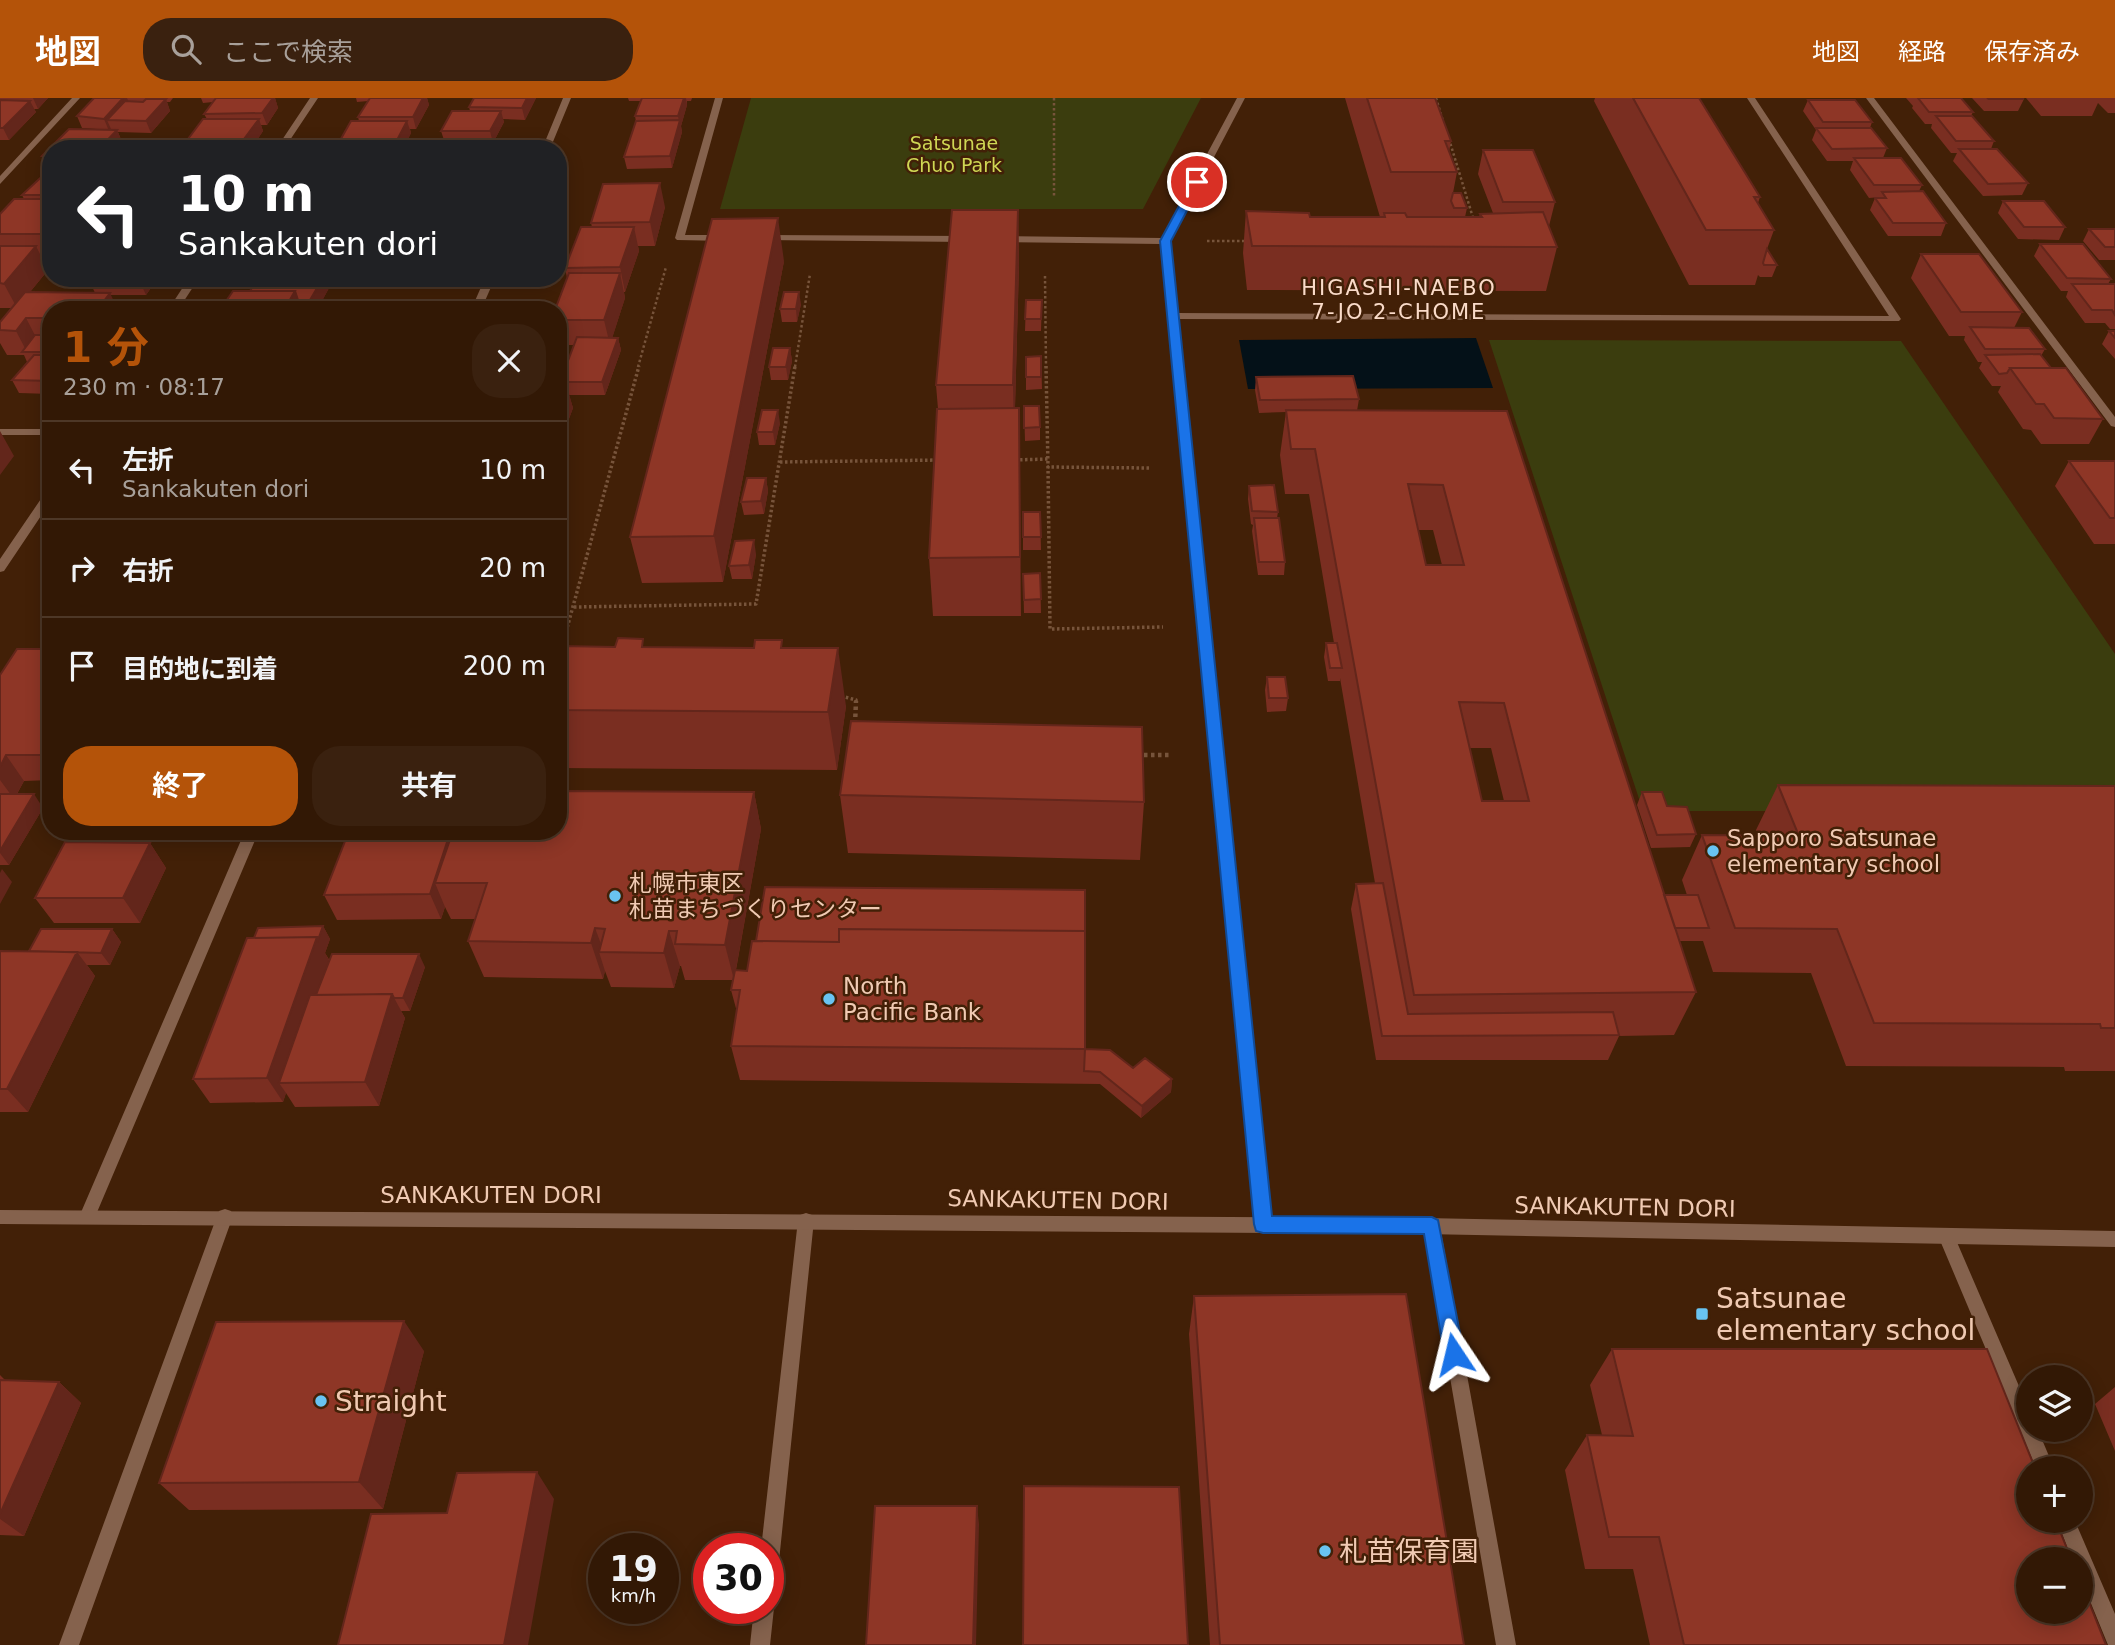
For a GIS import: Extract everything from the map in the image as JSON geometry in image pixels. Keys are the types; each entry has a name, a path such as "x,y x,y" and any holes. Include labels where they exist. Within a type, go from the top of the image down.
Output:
{"street":[{"path":"0,180 76,98"},
{"path":"286,140 314,98"},
{"path":"549,140 568,98"},
{"path":"719,98 680,238 735,238"},
{"path":"1241,98 1166,241 1263,1224"},
{"path":"1175,316 1896,319 1751,98"},
{"path":"1870,98 2115,424"},
{"path":"749,238 972,239"},
{"path":"986,239 1166,241"},
{"path":"0,432 42,432"},
{"path":"0,568 42,505"},
{"path":"87,1217 248,840"},
{"path":"69,1645 225,1216"},
{"name":"SANKAKUTEN DORI","path":"0,1217 225,1216 1263,1224 2115,1239"},
{"path":"772,1533 806,1220"},
{"path":"1432,1226 1506,1645"},
{"path":"1947,1238 2016,1399"},
{"path":"2071,1533 2115,1638"},
{"path":"760,1645 762,1624"}],"path":[{"path":"1054,98 1054,198"},
{"path":"1436,98 1444,124"},
{"path":"1449,138 1477,230"},
{"path":"1196,241 1250,241"},
{"path":"567,629 668,262"},
{"path":"573,607 756,604 812,263"},
{"path":"1045,265 1050,629 1164,627"},
{"path":"1007,460 1048,459"},
{"path":"780,462 940,460"},
{"path":"1048,467 1153,468"},
{"path":"831,694 856,700 855,726"},
{"path":"1131,754 1172,755"}],"green space":[{"name":"Satsunae Chuo Park","path":"751,98 1201,98 1143,209 720,209"},
{"path":"1489,340 1901,341 2115,654 2115,811 1643,811"}],"shaded area":[{"path":"1476,338 1493,388 1248,389 1239,340"}],"building":[{"path":"94,98 123,98 104,119 77,116"},
{"path":"216,98 273,98 262,113 204,114"},
{"path":"370,98 423,98 413,117 358,117"},
{"path":"474,98 527,98 522,108 469,107"},
{"path":"642,98 684,98 678,116 635,116"},
{"path":"1367,98 1435,98 1451,141 1445,141 1457,172 1391,172"},
{"path":"1633,98 1699,98 1760,197 1754,197 1774,230 1706,230"},
{"path":"1918,98 1961,98 1973,112 1929,112"},
{"path":"1987,98 2022,98 2024,99 1989,99"},
{"path":"146,99 166,99 146,121 107,120 125,101 143,102"},
{"path":"0,100 30,101 0,128"},
{"path":"1808,100 1855,100 1872,122 1823,122"},
{"path":"452,111 501,111 490,131 441,131"},
{"path":"1936,116 1972,116 1994,141 1956,141"},
{"path":"203,119 259,119 244,139 188,139"},
{"path":"680,120 670,156 624,157 636,121"},
{"path":"351,121 407,121 397,140 340,140"},
{"path":"1816,128 1871,128 1887,148 1832,149"},
{"path":"69,129 117,130 108,140 58,140"},
{"path":"1959,149 1997,149 2028,183 1988,184"},
{"path":"1483,150 1533,150 1555,202 1503,202"},
{"path":"1854,158 1901,158 1922,185 1874,185"},
{"path":"42,176 42,195 22,195"},
{"path":"660,183 650,222 591,223 603,184"},
{"path":"1923,191 1946,223 1893,223 1875,198 1886,198 1882,192"},
{"path":"1453,193 1461,193 1467,208 1454,208 1451,201"},
{"path":"14,199 42,199 42,234 0,234 0,214"},
{"path":"2003,201 2044,201 2065,227 2024,227"},
{"path":"952,210 1018,210 1013,385 936,385"},
{"path":"1246,211 1309,213 1310,217 1385,217 1384,213 1405,213 1407,217 1482,217 1480,214 1543,212 1557,247 1252,246"},
{"path":"778,218 714,536 630,537 712,219"},
{"path":"581,227 634,227 620,267 567,268"},
{"path":"2089,229 2115,229 2115,247 2105,247"},
{"path":"2040,244 2083,244 2111,279 2067,278"},
{"path":"0,246 36,246 4,284 0,283"},
{"path":"1767,249 1777,265 1764,265"},
{"path":"1921,254 1979,254 2022,312 1961,312"},
{"path":"569,273 620,273 604,320 567,320 567,301 558,301 564,287 567,287"},
{"path":"2072,284 2115,284 2115,315 2112,310 2092,310"},
{"path":"252,287 318,287 310,300 298,300 295,291 250,291"},
{"path":"233,291 295,291 289,301 226,301"},
{"path":"25,292 110,293 104,301 42,301 42,318 26,318 16,331 0,330 0,322"},
{"path":"784,292 799,292 796,309 780,309"},
{"path":"1026,300 1042,300 1041,319 1025,319"},
{"path":"1970,327 2029,328 2045,349 1985,349"},
{"path":"35,335 42,335 42,352 22,352"},
{"path":"577,337 618,338 602,382 567,382 567,363"},
{"path":"773,348 790,348 786,367 769,367"},
{"path":"2040,354 2051,368 2010,368 2007,373 1999,374 1985,355"},
{"path":"34,355 42,355 42,381 12,380"},
{"path":"1041,356 1041,377 1026,377 1026,357"},
{"path":"2010,368 2066,368 2103,419 2054,418 2044,404 2036,404"},
{"path":"1353,376 1359,399 1260,400 1256,377"},
{"path":"1024,406 1039,406 1040,427 1024,428"},
{"path":"1019,408 1020,557 929,558 937,409"},
{"path":"762,410 778,410 773,432 757,432"},
{"path":"1286,410 1507,411 1696,992 1414,995 1315,449 1291,449","holes":["1408,484 1443,485 1464,565 1426,565","1459,702 1504,703 1529,801 1482,801"]},
{"path":"2069,461 2115,461 2115,518 2110,518"},
{"path":"747,478 766,478 761,501 741,502"},
{"path":"1274,485 1278,512 1252,511 1249,486"},
{"path":"1023,512 1040,512 1041,537 1023,537"},
{"path":"1254,518 1279,518 1285,562 1259,562"},
{"path":"754,540 749,565 729,566 735,541"},
{"path":"1040,573 1041,599 1024,600 1023,574"},
{"path":"618,638 643,639 642,647 754,648 755,640 782,640 781,648 838,648 828,712 567,710 567,646 615,647"},
{"path":"1326,643 1337,643 1342,668 1330,668"},
{"path":"17,649 42,649 42,755 6,755 0,767 0,675"},
{"path":"1267,677 1285,677 1288,698 1269,698"},
{"path":"851,721 1142,727 1144,802 840,795"},
{"path":"1778,785 2115,786 2115,1028 2101,1028 2100,1024 1874,1023 1837,929 1735,928 1702,835 1799,836"},
{"path":"567,791 754,792 725,945 675,944 677,931 669,931 664,953 599,952 605,929 595,928 591,943 468,941 487,883 435,883 450,840 567,840"},
{"path":"1642,792 1662,792 1667,806 1687,807 1696,834 1657,835"},
{"path":"0,794 34,794 0,851"},
{"path":"345,840 448,840 430,894 324,895"},
{"path":"65,842 150,843 123,898 35,898"},
{"path":"1383,883 1408,1014 1613,1012 1619,1035 1382,1036 1356,884"},
{"path":"765,887 1085,890 1085,931 839,929 839,942 756,941"},
{"path":"1664,895 1698,895 1709,928 1675,928"},
{"path":"323,926 318,940 317,937 254,938 258,928"},
{"path":"41,929 112,929 101,953 29,951"},
{"path":"839,929 1085,931 1085,1049 731,1046 740,990 731,990 735,970 747,971 752,941 839,942"},
{"path":"317,937 267,1078 193,1079 247,938"},
{"path":"0,951 77,952 7,1089 0,1089"},
{"path":"332,954 419,954 403,998 394,998 392,994 316,995"},
{"path":"392,994 365,1082 279,1083 310,995"},
{"path":"1085,1049 1110,1050 1133,1068 1145,1058 1172,1079 1142,1106 1100,1072 1084,1071"},
{"path":"1406,1294 1464,1645 1220,1645 1194,1296"},
{"path":"404,1321 359,1482 159,1483 216,1322"},
{"path":"1612,1349 1987,1349 2016,1421 2016,1442 2025,1442 2030,1456 2016,1456 2016,1533 2061,1533 2066,1547 2016,1547 2016,1624 2093,1624 2093,1612 2106,1645 1684,1645 1659,1537 1609,1537 1587,1435 1633,1436"},
{"path":"0,1380 59,1382 0,1514"},
{"path":"537,1472 504,1645 338,1645 371,1514 447,1513 457,1473"},
{"path":"1024,1486 1179,1487 1188,1645 1023,1645"},
{"path":"875,1506 977,1506 973,1645 866,1645"}],"place":[{"name":"Sapporo Satsunae elementary school","path":"1713,851"},
{"name":"札幌市東区 札苗まちづくりセンター","path":"615,896"},
{"name":"North Pacific Bank","path":"829,999"},
{"name":"Satsunae elementary school","path":"1702,1314"},
{"name":"Straight","path":"321,1401"},
{"name":"札苗保育園","path":"1325,1551"}],"district":[{"name":"HIGASHI-NAEBO 7-JO 2-CHOME","path":"1399,300"}],"route":[{"path":"1197,182 1166,241 1263,1224 1432,1226 1454,1354"}]}
